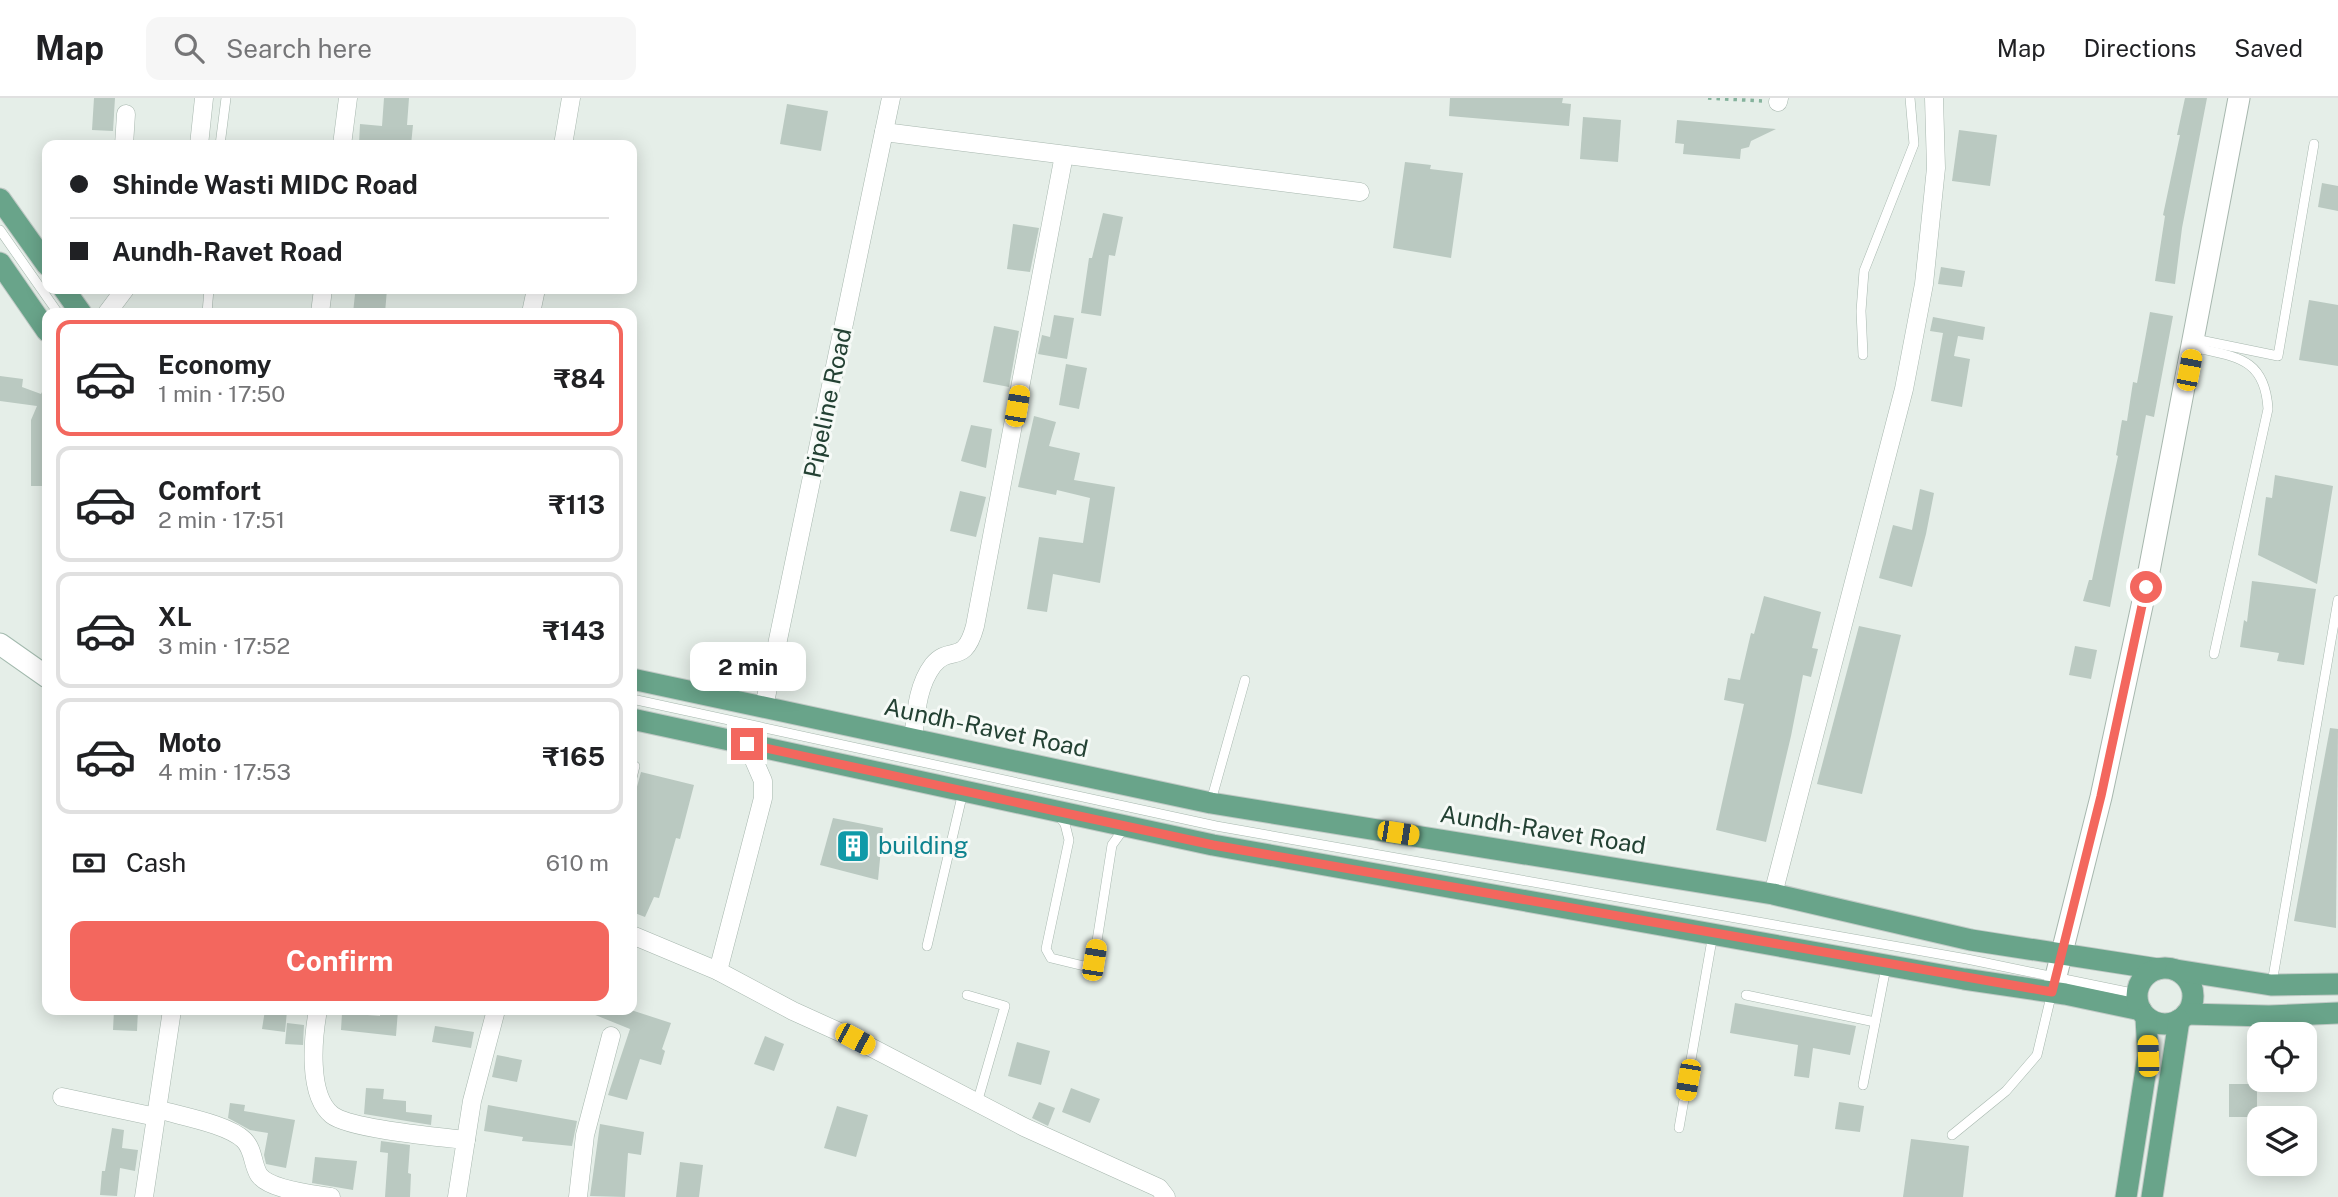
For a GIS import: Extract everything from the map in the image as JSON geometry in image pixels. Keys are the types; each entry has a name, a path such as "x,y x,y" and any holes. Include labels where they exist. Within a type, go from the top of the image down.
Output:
{"main road":[{"path":"0,200 42,258"},
{"path":"0,263 42,324"},
{"name":"Aundh-Ravet Road","path":"637,680 1211,803 1773,894 1971,940 2271,985 2338,982"},
{"path":"637,720 1213,845 1886,965 2054,985 2141,1007 2162,1024 2183,1017 2338,1013"},
{"path":"2126,1197 2148,1056 2141,1007 2144,978 2167,969 2189,981 2193,998 2183,1017 2152,1197"}],"street":[{"path":"200,140 204,98"},
{"path":"343,140 348,98"},
{"path":"564,140 571,98"},
{"name":"Pipeline Road","path":"764,708 891,98"},
{"path":"1773,894 1904,389 1924,284 1936,168 1934,98"},
{"path":"2054,985 2104,783 2146,587 2239,98"},
{"path":"124,140 126,114"},
{"path":"884,132 1360,192"},
{"path":"913,740 918,699 925,679 935,663 945,656 960,653 970,642 975,626 1064,155"},
{"path":"0,644 42,673"},
{"path":"718,971 763,798 763,781 747,744"},
{"path":"637,937 718,971 977,1103 1159,1188 1166,1197"},
{"path":"144,1197 172,1015"},
{"path":"317,1015 313,1036 313,1068 320,1097 332,1115 363,1126 466,1140"},
{"path":"457,1197 481,1062 495,1015"},
{"path":"578,1197 585,1135 611,1035"},
{"path":"62,1097 157,1113 217,1127 243,1139 250,1147 260,1175 266,1181 284,1188 331,1197"}],"lane":[{"path":"221,140 226,98"},
{"path":"1863,355 1861,311 1864,271 1914,144 1910,98"},
{"path":"2194,343 2278,356 2314,144"},
{"path":"0,230 42,290"},
{"path":"2194,343 2243,359 2263,380 2267,391 2268,409 2214,654"},
{"path":"2271,985 2338,600"},
{"path":"1211,803 1245,680"},
{"path":"637,700 1216,826 1968,959 2054,985 2037,1055 2006,1091 1952,1135"},
{"path":"927,946 963,790"},
{"path":"1054,810 1065,824 1069,840 1046,949 1051,958 1059,961 1084,966 1094,960 1112,845 1126,826"},
{"path":"1679,1128 1713,934"},
{"path":"1863,1086 1886,965"},
{"path":"967,995 1005,1006 977,1103"},
{"path":"1746,995 1875,1022"}],"path":[{"path":"1708,98 1779,100"}],"building":[{"path":"94,98 115,98 113,131 92,130"},
{"path":"384,98 409,98 407,125 413,125 412,140 359,140 360,124 382,126"},
{"path":"1450,98 1563,98 1562,103 1571,104 1569,126 1449,116"},
{"path":"2185,98 2207,98 2182,228 2175,284 2155,281 2165,216 2163,215"},
{"path":"787,104 828,111 821,151 780,144"},
{"path":"1583,117 1621,120 1618,162 1580,159"},
{"path":"1677,120 1776,129 1751,141 1749,147 1741,149 1740,159 1683,154 1684,144 1675,143"},
{"path":"1959,130 1997,135 1990,186 1952,181"},
{"path":"1405,162 1431,165 1430,169 1463,173 1451,258 1393,248"},
{"path":"2322,183 2338,186 2338,211 2318,207"},
{"path":"1103,213 1123,217 1115,256 1109,255 1101,316 1081,313 1089,258 1092,258"},
{"path":"1013,224 1039,228 1030,272 1007,269"},
{"path":"1941,267 1965,271 1962,287 1938,284"},
{"path":"355,294 387,294 385,308 354,308"},
{"path":"2309,300 2338,305 2338,366 2299,360"},
{"path":"2150,312 2173,316 2154,417 2146,415 2110,607 2083,601 2089,580 2092,580 2118,456 2122,420 2127,421 2133,382 2137,383"},
{"path":"1054,315 1074,318 1067,359 1038,354 1042,335 1050,337"},
{"path":"1933,317 1985,327 1983,340 1958,336 1954,356 1970,359 1962,407 1931,401 1943,333 1930,331"},
{"path":"994,326 1019,331 1009,387 983,382"},
{"path":"1066,364 1087,368 1079,409 1059,405"},
{"path":"0,376 23,379 22,387 41,394 42,392 42,486 31,486 31,420 37,406 0,401"},
{"path":"1034,416 1056,422 1049,446 1080,453 1074,480 1115,487 1100,583 1053,574 1047,612 1027,609 1039,537 1083,543 1090,498 1057,490 1056,495 1018,487"},
{"path":"971,425 992,429 986,468 961,461"},
{"path":"2275,475 2333,486 2317,584 2258,555 2266,497 2272,498"},
{"path":"1920,489 1934,493 1912,587 1879,578 1893,525 1912,530"},
{"path":"960,491 986,497 976,537 950,531"},
{"path":"2252,581 2316,589 2304,665 2277,661 2279,653 2240,647 2244,620 2247,622"},
{"path":"1764,596 1821,612 1812,648 1818,649 1811,677 1803,675 1766,842 1716,830 1744,704 1724,700 1728,678 1740,680 1751,633 1754,634"},
{"path":"1859,626 1901,635 1862,794 1817,784"},
{"path":"2075,646 2097,650 2091,679 2069,675"},
{"path":"2330,728 2338,729 2336,928 2294,921"},
{"path":"641,772 694,785 680,839 676,838 659,898 654,897 645,917 637,914 637,787"},
{"name":"building","path":"833,818 883,828 878,880 820,865"},
{"path":"1735,1003 1856,1026 1850,1055 1813,1048 1809,1078 1794,1076 1798,1045 1730,1033"},
{"path":"637,1012 671,1023 662,1049 665,1051 661,1065 640,1059 627,1100 608,1095 630,1029 595,1015 637,1015"},
{"path":"114,1015 138,1015 137,1031 113,1030"},
{"path":"264,1015 287,1015 285,1032 262,1029"},
{"path":"342,1015 398,1015 396,1036 341,1030"},
{"path":"287,1023 304,1025 303,1045 285,1044"},
{"path":"435,1026 474,1032 471,1048 432,1042"},
{"path":"765,1036 784,1044 774,1071 754,1064"},
{"path":"1017,1042 1050,1051 1041,1085 1008,1076"},
{"path":"497,1055 522,1060 517,1082 492,1077"},
{"path":"2229,1084 2247,1084 2247,1092 2257,1092 2257,1106 2247,1106 2247,1117 2229,1117"},
{"path":"366,1088 384,1089 383,1099 406,1101 406,1112 432,1115 431,1125 364,1114"},
{"path":"1071,1088 1100,1099 1090,1123 1062,1112"},
{"path":"1039,1102 1055,1108 1048,1126 1032,1118"},
{"path":"1839,1102 1864,1106 1860,1132 1835,1129"},
{"path":"230,1103 245,1105 244,1111 295,1120 286,1168 266,1164 264,1155 268,1133 250,1130 228,1118"},
{"path":"488,1105 577,1121 572,1146 522,1141 523,1137 484,1131"},
{"path":"837,1106 868,1115 856,1157 824,1148"},
{"path":"600,1124 644,1132 641,1155 628,1153 625,1197 590,1196"},
{"path":"112,1128 124,1130 122,1148 138,1150 135,1171 120,1168 117,1196 100,1195 102,1171 105,1171"},
{"path":"1911,1139 1969,1146 1963,1197 1903,1197"},
{"path":"381,1141 410,1145 410,1197 385,1197 388,1153 380,1152"},
{"path":"315,1157 357,1161 353,1190 312,1183"},
{"path":"680,1162 703,1165 699,1197 676,1197"}],"place":[{"name":"building","path":"853,846"}],"route":[{"path":"747,744 1213,845 1964,979 2052,992 2101,796 2146,587"}]}
